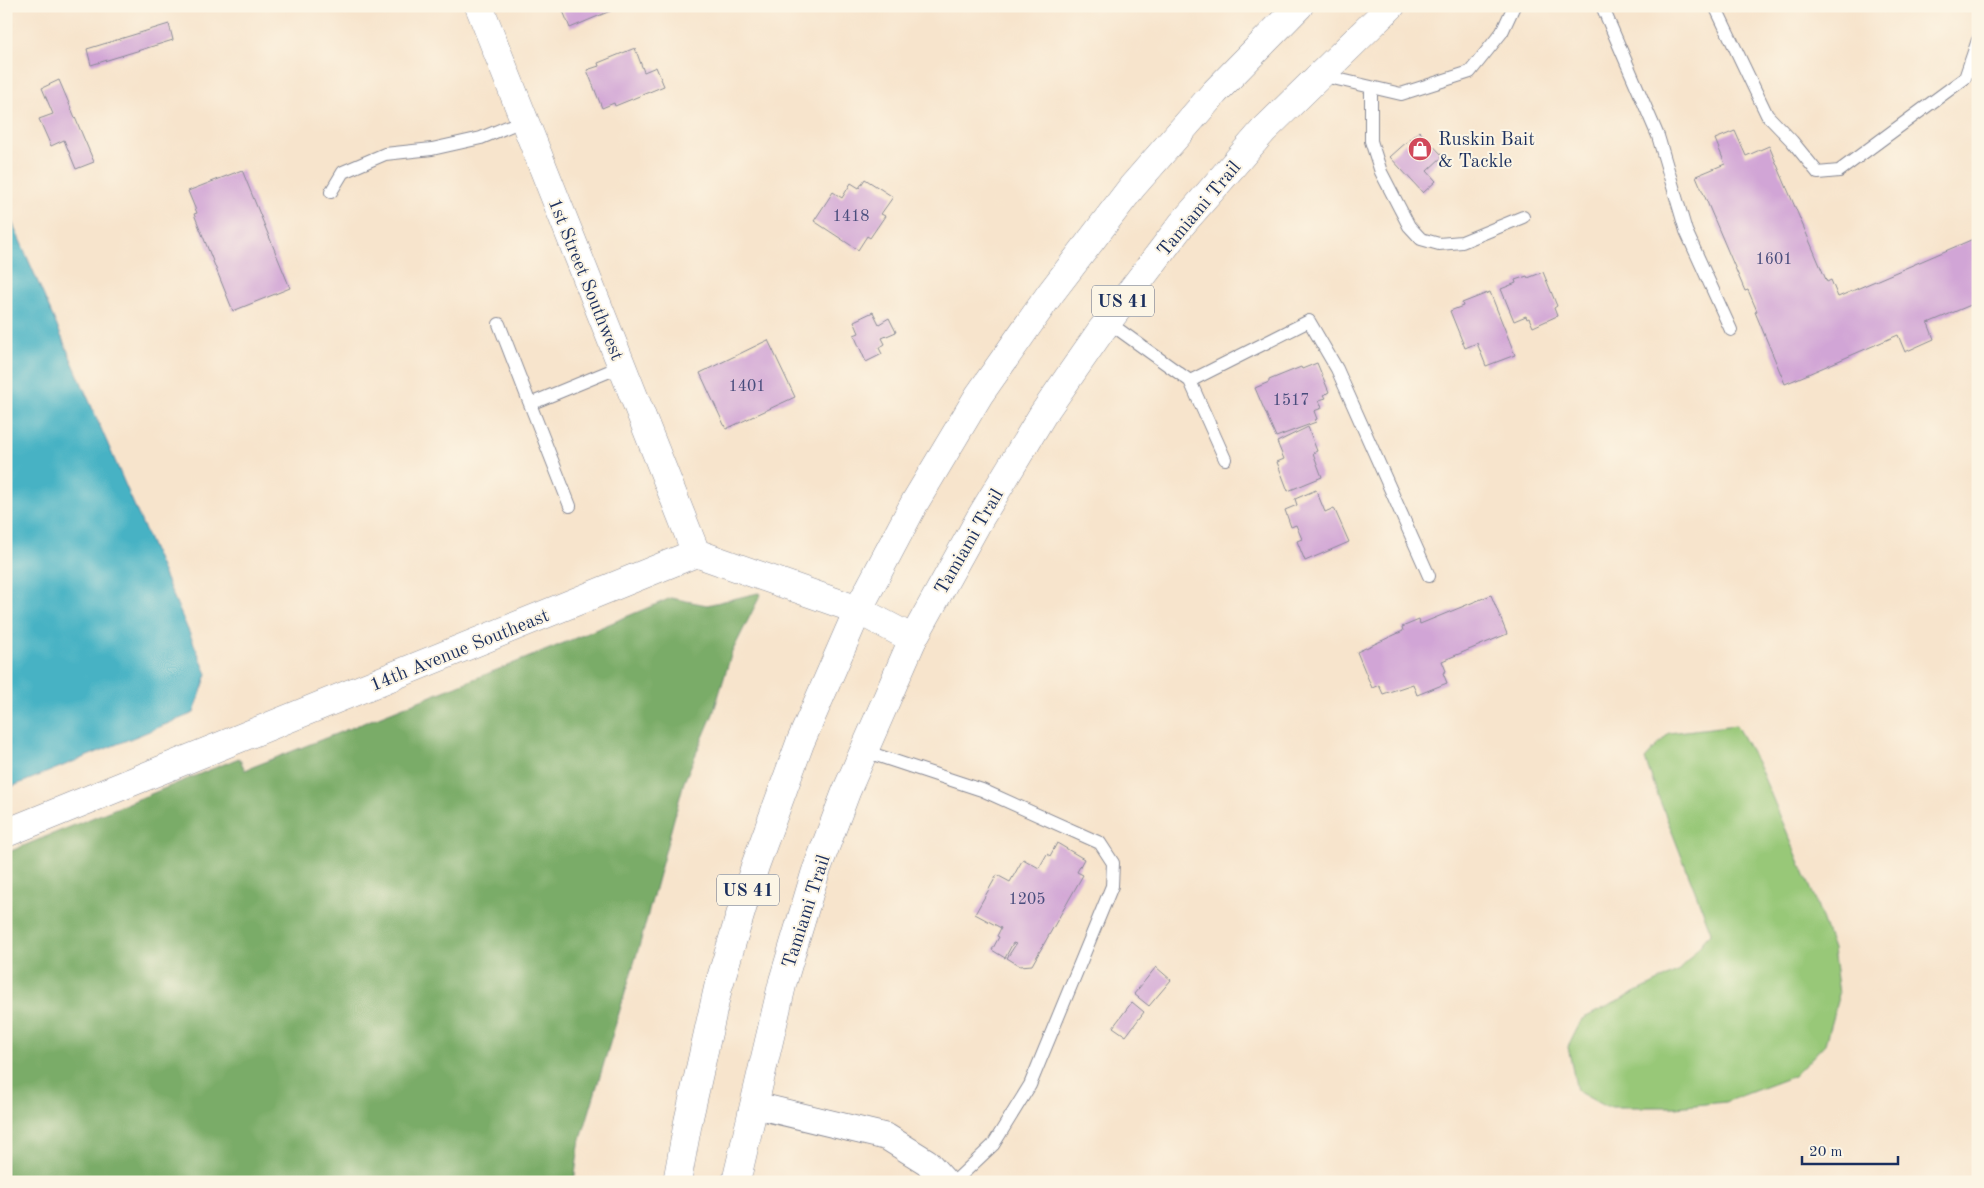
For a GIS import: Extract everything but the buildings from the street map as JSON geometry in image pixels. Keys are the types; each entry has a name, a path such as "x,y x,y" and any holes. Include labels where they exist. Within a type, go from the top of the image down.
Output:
{"main road":[{"name":"1st Street Southwest","path":"479,6 696,553"},
{"name":"US 41","path":"677,1182 688,1122 718,988 755,866 800,743 858,610 915,502 979,395 1050,294 1132,187 1215,92 1299,6"},
{"name":"Tamiami Trail","path":"736,1182 783,981 815,874 864,751 913,639 980,518 1043,414 1108,322 1182,224 1263,131 1391,6"},
{"path":"696,553 858,610 913,639"},
{"name":"14th Avenue Southeast","path":"6,833 696,553"}],"street":[{"path":"754,1105 887,1137 927,1162 945,1182"}],"lane":[{"path":"1320,74 1401,94 1470,72 1502,32 1514,6"},
{"path":"1602,6 1658,136 1686,231 1731,330"},
{"path":"1715,6 1767,115 1818,172 1839,171 1965,78 1978,40"},
{"path":"1371,87 1371,141 1381,172 1409,226 1421,239 1440,244 1462,242 1523,217"},
{"path":"332,192 343,172 385,154 432,149 481,138 524,120"},
{"path":"1190,381 1309,321 1337,368 1430,576"},
{"path":"1108,322 1190,381 1225,459"},
{"path":"499,324 570,506"},
{"path":"530,404 622,366"},
{"path":"864,751 982,790 1100,842 1113,863 1112,886 1030,1085 993,1145 954,1182"}],"green space":[{"path":"758,593 761,594 732,652 713,714 684,782 641,940 579,1146 574,1182 6,1182 6,853 239,758 245,770 547,650 671,598 707,605"},
{"path":"1736,725 1759,766 1814,896 1833,949 1839,994 1825,1044 1794,1076 1725,1102 1676,1107 1606,1107 1577,1091 1568,1047 1582,1019 1679,971 1711,932 1645,759 1669,733"}],"water":[{"path":"6,208 207,674 194,713 6,789"}],"place":[{"name":"Ruskin Bait & Tackle","path":"1420,149"}]}
